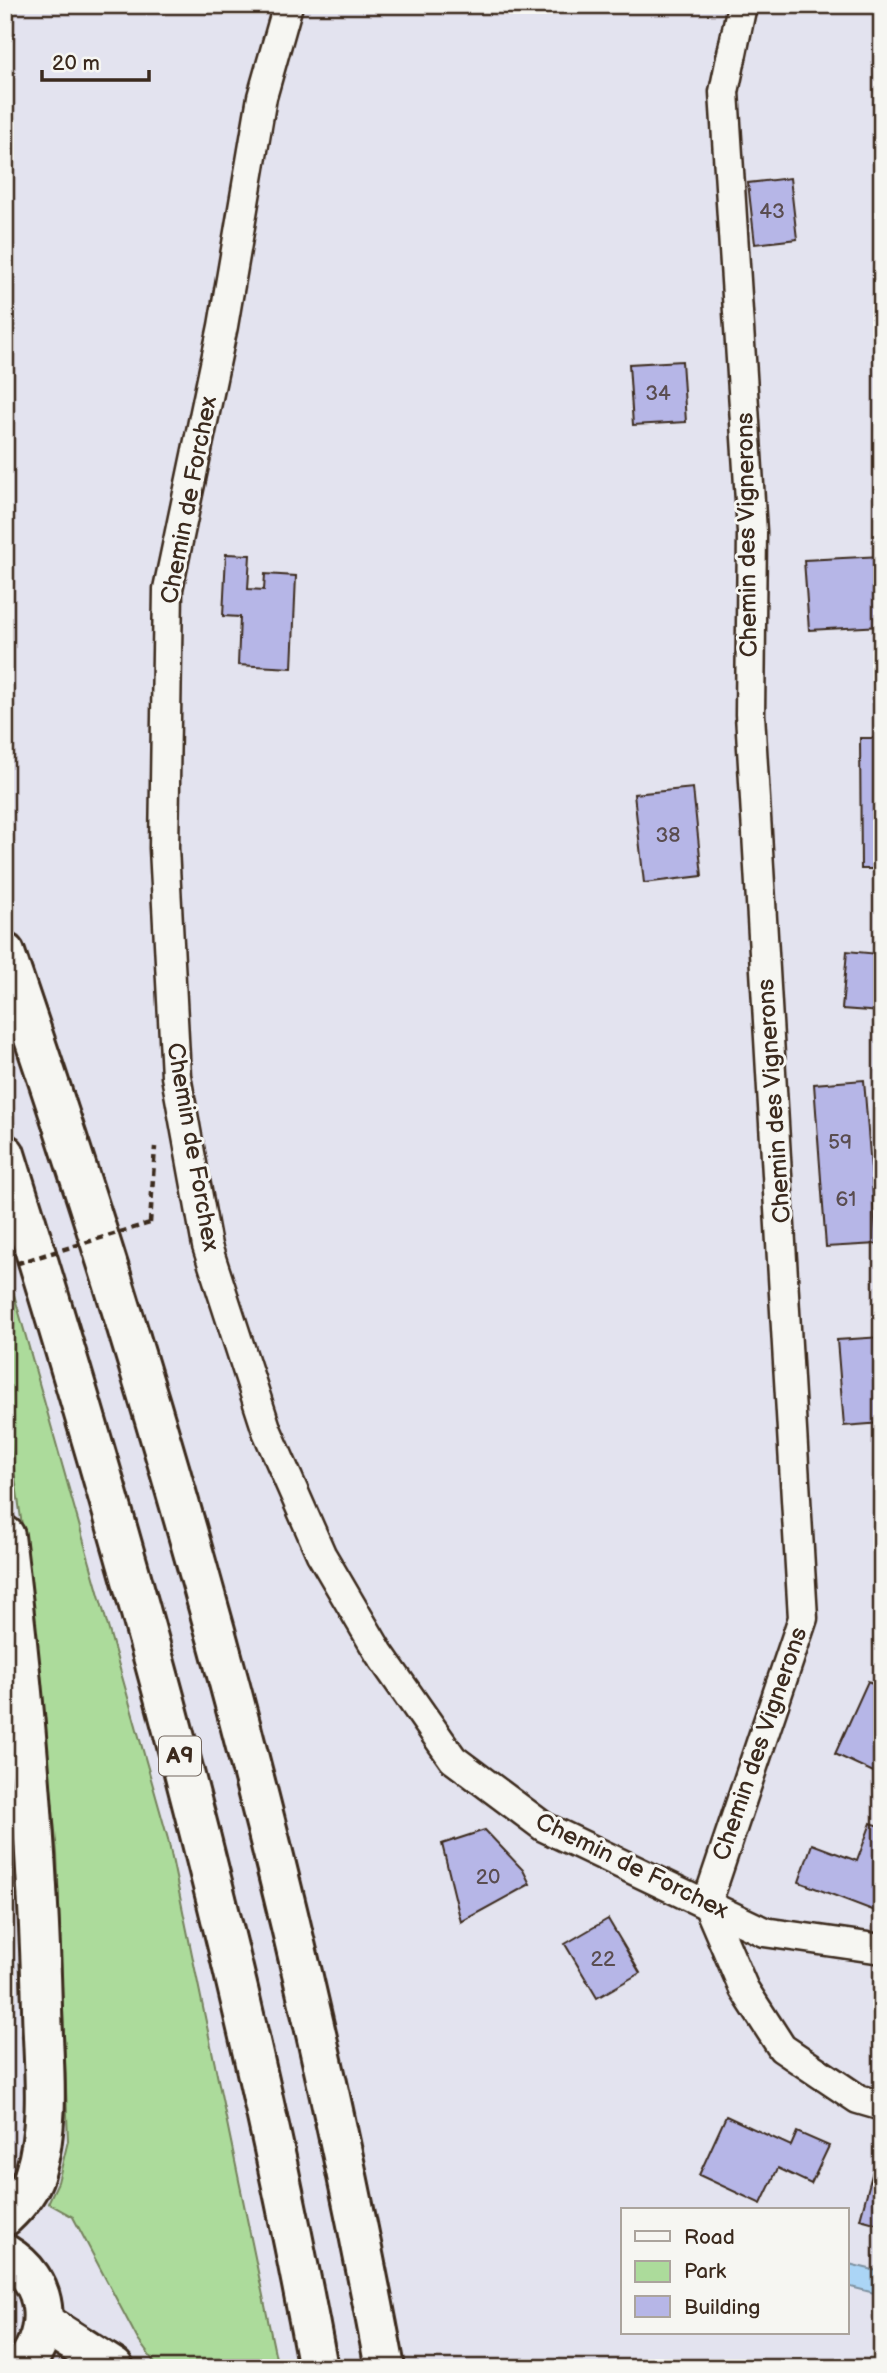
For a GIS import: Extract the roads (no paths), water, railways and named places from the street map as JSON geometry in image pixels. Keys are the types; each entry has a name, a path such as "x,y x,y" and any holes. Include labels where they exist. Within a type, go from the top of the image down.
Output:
{"main road":[{"path":"5,953 122,1316 222,1658 331,2107 385,2368"},
{"name":"A9","path":"5,1154 109,1492 161,1679 263,2105 318,2368"},
{"path":"5,1536 29,1739 40,1916 44,2113 35,2174 27,2191 5,2216"},
{"path":"5,2254 29,2273 38,2288 44,2323 40,2340 22,2368"},
{"path":"44,2323 114,2368"}],"street":[{"name":"Chemin de Forchex","path":"288,5 262,97 223,326 168,589 164,848 176,1076 207,1246 267,1431 321,1554 379,1653 453,1759 544,1827 764,1932 882,1950"},
{"name":"Chemin des Vignerons","path":"707,1903 803,1618 750,715 752,532 724,92 742,5"},
{"path":"707,1903 744,1989 782,2048 858,2099 882,2106"}],"water":[{"path":"849,2264 882,2272 882,2295 848,2286"}]}
